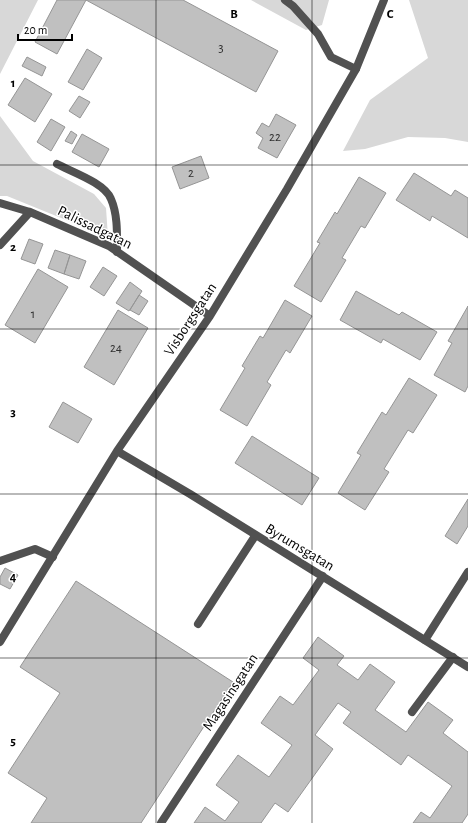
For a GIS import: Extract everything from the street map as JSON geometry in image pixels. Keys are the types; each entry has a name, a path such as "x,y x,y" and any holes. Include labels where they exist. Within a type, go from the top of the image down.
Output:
{"street":[{"path":"285,0 293,6 318,34 331,57 356,69"},
{"name":"Visborgsgatan","path":"0,642 117,451 210,316 287,189 356,69 384,0"},
{"path":"57,164 100,186 111,198 115,212 117,252"},
{"name":"Palissadgatan","path":"0,203 30,212 117,252 210,316"},
{"path":"0,245 30,212"},
{"name":"Byrumsgatan","path":"117,451 190,494 255,536 323,576 468,667"},
{"path":"198,624 255,536"},
{"path":"0,561 35,549 53,557"},
{"path":"425,640 468,572"},
{"name":"Magasinsgatan","path":"161,823 323,576"},
{"path":"412,712 453,658"}],"shaded area":[{"path":"0,0 38,0 0,74"},
{"path":"251,0 329,0 322,25 306,30"},
{"path":"409,0 468,0 468,142 445,138 408,137 365,149 343,151 370,100 428,58"},
{"path":"0,116 33,161 94,194 106,208 108,237 7,196 0,196"}],"building":[{"path":"57,0 86,0 57,54 35,42"},
{"path":"86,0 183,0 278,51 256,92"},
{"path":"87,49 102,58 83,90 68,82"},
{"path":"27,57 46,67 42,76 22,66"},
{"path":"25,78 52,94 35,122 8,105"},
{"path":"79,96 90,102 80,118 69,111"},
{"path":"276,114 296,125 277,158 258,148 263,138 256,133 262,123 269,127"},
{"path":"51,119 65,127 51,151 37,142"},
{"path":"71,131 77,135 72,144 65,141"},
{"path":"82,134 109,149 99,167 72,152"},
{"path":"201,156 209,178 180,189 172,167"},
{"path":"414,173 451,196 455,190 468,198 468,238 432,216 430,221 396,200"},
{"path":"359,177 386,193 365,228 361,226 342,258 346,260 321,302 294,286 320,243 317,242 335,212 337,214"},
{"path":"29,239 43,244 35,264 21,259"},
{"path":"55,250 70,255 64,274 48,268"},
{"path":"70,255 86,261 79,279 64,274"},
{"path":"103,267 117,276 104,296 90,287"},
{"path":"38,269 68,287 35,343 5,325"},
{"path":"130,282 142,291 129,311 116,303"},
{"path":"356,291 399,315 402,312 437,332 420,360 383,339 381,343 340,320"},
{"path":"139,295 148,301 139,315 130,310"},
{"path":"285,300 312,316 290,353 286,350 267,382 271,385 247,426 220,410 245,368 242,366 260,336 263,338"},
{"path":"468,306 468,386 465,392 434,375 452,343 448,341"},
{"path":"118,310 148,328 114,385 84,367"},
{"path":"409,378 437,395 413,433 408,430 384,469 389,472 365,510 338,493 361,455 357,453 382,412 386,415"},
{"path":"63,402 92,419 78,443 49,427"},
{"path":"252,436 319,478 302,505 235,463"},
{"path":"468,499 468,526 457,544 445,536"},
{"path":"5,568 18,575 10,589 0,584 0,577"},
{"path":"76,581 233,682 141,823 31,823 47,798 8,773 60,693 20,667"},
{"path":"318,637 344,656 337,665 358,680 370,664 395,682 375,710 406,732 428,702 453,720 443,733 468,752 468,814 462,823 413,823 421,812 430,818 452,786 408,755 401,765 343,723 351,712 338,703 315,735 333,749 288,812 275,803 261,823 194,823 205,807 225,821 239,802 216,785 238,755 269,777 292,745 261,723 280,696 293,705 319,670 303,658"}]}
